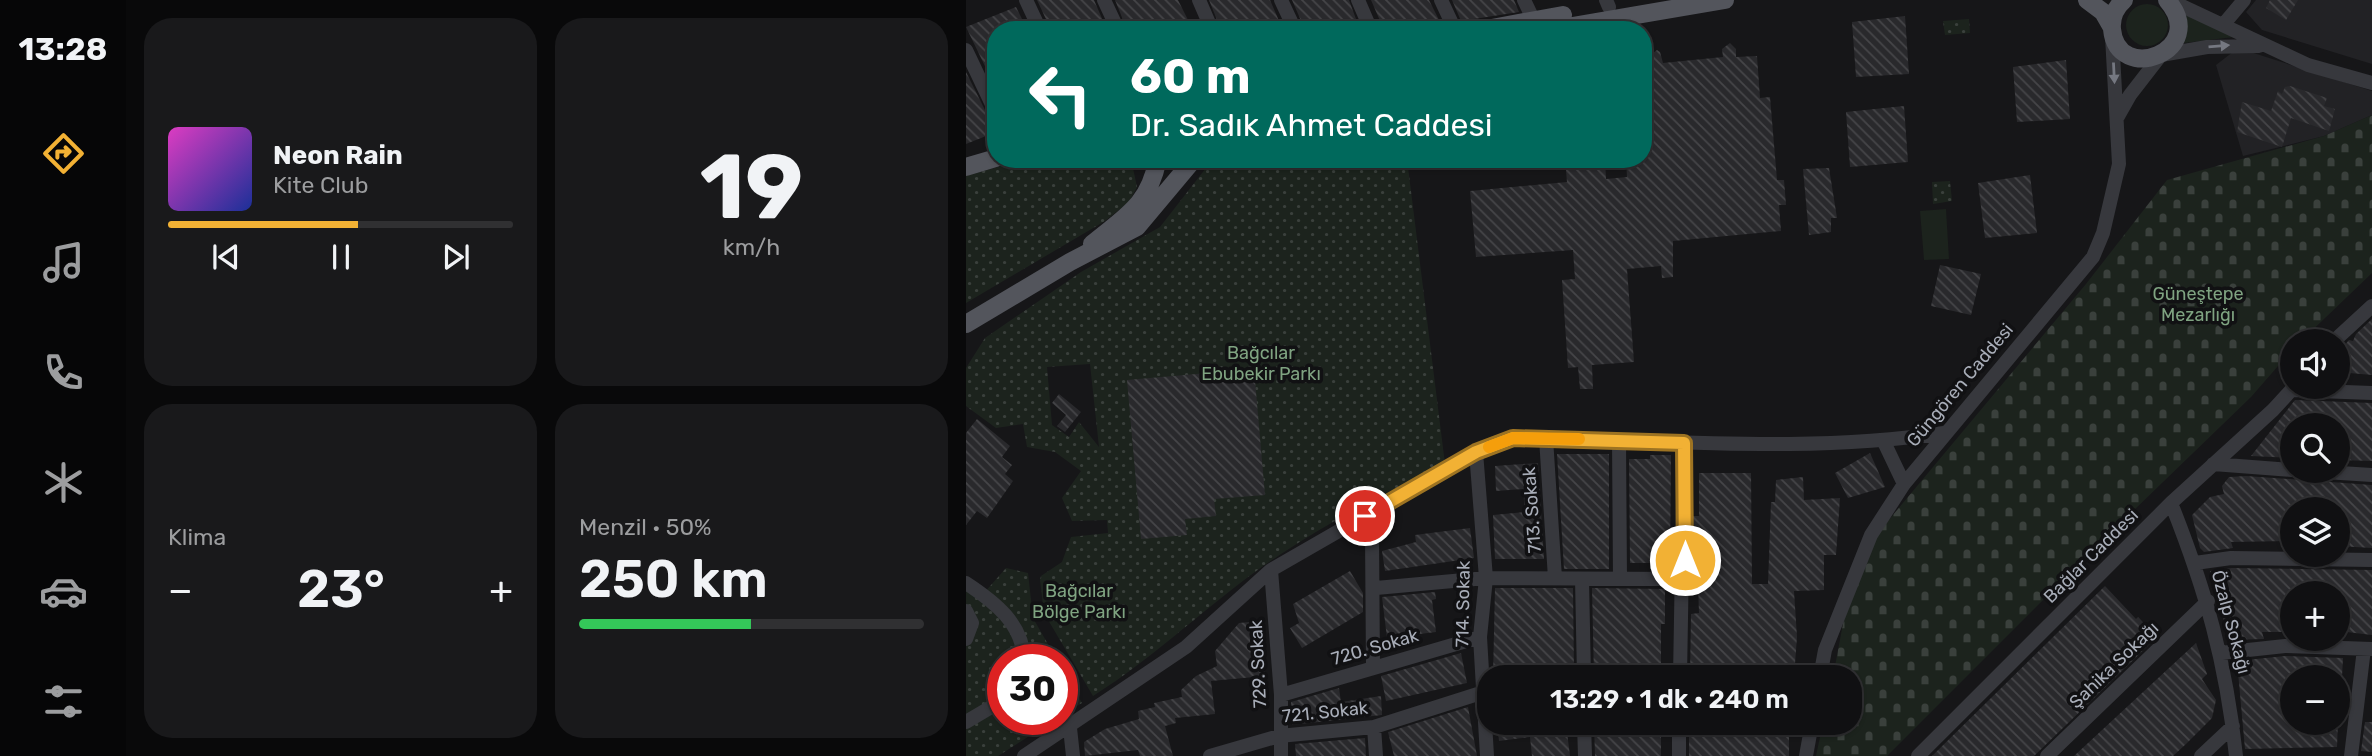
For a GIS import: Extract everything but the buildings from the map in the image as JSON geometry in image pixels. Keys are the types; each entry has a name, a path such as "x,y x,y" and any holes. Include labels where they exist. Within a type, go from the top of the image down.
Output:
{"main road":[{"path":"1554,21 1607,4 1649,0"},
{"path":"1570,21 1725,0"},
{"path":"2087,0 2104,12 2113,38 2128,55 2138,59 2161,55 2170,49 2178,29 2178,18 2168,0"},
{"path":"2111,26 2113,15 2124,0"},
{"path":"966,167 987,161"},
{"path":"1149,168 1153,182"},
{"path":"1070,262 1140,204 1153,182 1156,168"},
{"path":"966,324 1070,262 1137,227 1186,168"}],"street":[{"path":"1026,0 1036,21"},
{"path":"1104,0 1114,21"},
{"path":"1199,0 1208,21"},
{"path":"1281,0 1291,21"},
{"path":"1358,0 1367,21"},
{"path":"1441,0 1451,21"},
{"path":"1524,0 1538,21"},
{"name":"Güngören Caddesi","path":"1822,665 1825,650 1871,535 1904,484 2093,257 2103,233 2119,164 2111,26 2114,0"},
{"path":"2168,0 2308,65 2372,83"},
{"path":"2223,25 2244,0"},
{"path":"2116,119 2130,95 2161,55 2234,45 2278,51"},
{"path":"966,50 987,94"},
{"path":"2347,329 2372,306"},
{"path":"2350,392 2372,393"},
{"name":"Bağlar Caddesi","path":"1918,756 2171,503 2281,399"},
{"path":"1078,722 1186,647 1271,570 1476,452 1513,438 1684,443 1884,442 1944,433"},
{"name":"713. Sokak","path":"1546,438 1555,578"},
{"path":"1619,440 1620,579"},
{"path":"1884,442 1904,484"},
{"path":"1680,665 1684,579 1684,443"},
{"name":"714. Sokak","path":"1476,452 1486,578 1480,637 1482,665"},
{"path":"2213,464 2280,469"},
{"path":"2350,474 2372,475"},
{"name":"Özalp Sokağı","path":"2171,503 2208,601 2229,688 2236,756"},
{"path":"1365,516 1372,537 1373,668"},
{"path":"2195,563 2231,558 2372,560"},
{"name":"729. Sokak","path":"1271,570 1281,695 1281,756"},
{"path":"1376,588 1486,578 1684,579"},
{"path":"1582,579 1584,665"},
{"path":"966,583 1017,628 1020,644"},
{"path":"967,637 972,623 967,612 980,594"},
{"name":"Şahika Sokağı","path":"2047,756 2208,601"},
{"name":"720. Sokak","path":"1281,695 1480,637"},
{"path":"2220,653 2285,646 2368,649 2351,756"},
{"name":"721. Sokak","path":"1210,756 1279,736 1374,727 1477,694"},
{"path":"966,722 987,710"},
{"path":"2201,756 2233,726"},
{"path":"1374,727 1376,756"},
{"path":"1024,756 1058,735"},
{"path":"1071,735 1073,756"},
{"name":"714. Sokak","path":"1486,735 1487,756"},
{"path":"1584,735 1585,756"},
{"path":"1679,735 1679,756"},
{"path":"1806,756 1810,735"}],"shaded area":[{"path":"2256,0 2372,0 2372,64 2262,30 2246,12"},
{"path":"2238,48 2372,91 2372,115 2324,136 2243,156 2216,65"}],"green space":[{"path":"2147,4 2162,10 2168,25 2162,40 2147,46 2132,40 2126,25 2132,10"},
{"path":"2183,12 2234,37 2184,43"},
{"path":"1969,19 1970,33 1945,35 1943,21"},
{"name":"Güneştepe Mezarlığı","path":"2372,115 2372,273 2314,329 2280,329 2280,364 2251,397 2104,539 1887,756 1816,756 1820,735 1862,735 1862,665 1835,665 1845,613 1867,546 2086,284 2167,180 2324,136"},
{"path":"994,168 1133,168 1137,187 1129,202 1105,221 966,303 966,176"},
{"name":"Bağcılar Ebubekir Parkı","path":"1206,168 1408,168 1445,464 1361,506 1281,554 1233,588 1118,680 1093,696 1078,671 1078,644 1062,644 1044,613 1040,580 1041,576 1062,562 1071,537 1108,533 1107,520 1072,521 1062,498 1081,471 1055,452 1027,447 1023,424 996,428 966,406 966,368 985,338 1081,272 1160,227","holes":["1090,364 1099,447 1079,422 1069,437 1052,425 1047,367"]},
{"path":"1950,181 1952,201 1933,204 1932,182"},
{"path":"1946,209 1949,259 1924,260 1920,211"},
{"name":"Bağcılar Bölge Parkı","path":"1006,568 1028,573 1033,618 1048,644 987,644 987,735 1031,735 998,756 966,756 966,578 984,593"}],"slow traffic":[{"path":"1489,447 1513,438 1579,439"}],"route":[{"path":"1365,516 1476,452 1513,438 1684,443 1685,560"}]}
